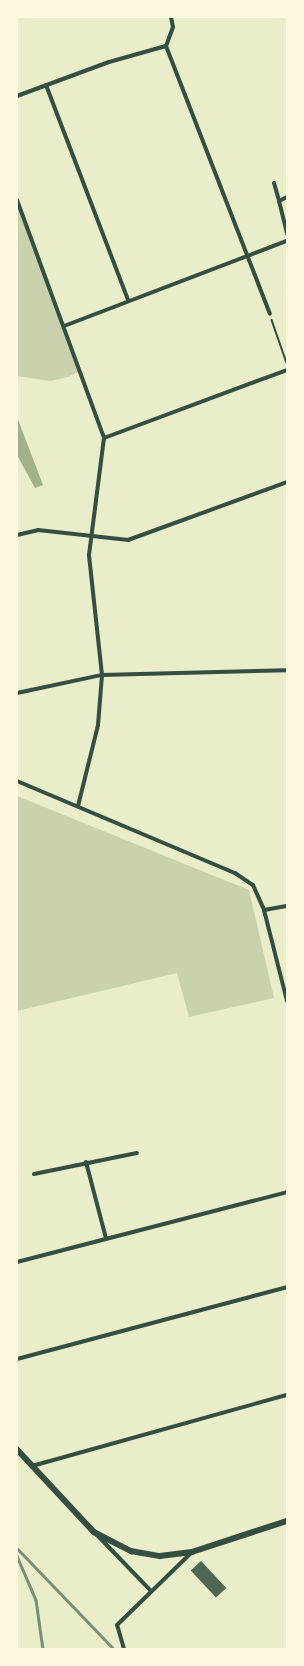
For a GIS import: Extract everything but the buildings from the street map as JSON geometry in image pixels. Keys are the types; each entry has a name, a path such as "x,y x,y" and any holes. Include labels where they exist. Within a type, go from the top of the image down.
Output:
{"main road":[{"path":"17,1449 94,1532 131,1551 160,1556 192,1552 287,1521"}],"street":[{"path":"171,17 173,27 166,46 270,314"},
{"path":"17,96 109,62 166,46"},
{"path":"46,85 128,300"},
{"path":"274,183 287,234"},
{"path":"279,201 287,198"},
{"path":"17,200 104,438 89,555 102,675 98,725 78,806"},
{"path":"64,326 248,254 287,241"},
{"path":"104,438 287,370"},
{"path":"17,536 38,530 128,540 287,482"},
{"path":"17,693 102,675 287,670"},
{"path":"17,781 245,878 253,885 264,910 285,987 287,1001"},
{"path":"264,910 287,906"},
{"path":"34,1174 136,1152"},
{"path":"86,1162 106,1238"},
{"path":"17,1262 287,1192"},
{"path":"17,1360 287,1287"},
{"path":"32,1466 287,1395"},
{"path":"94,1532 151,1591"},
{"path":"124,1649 117,1625 192,1552"}],"path":[{"path":"270,314 287,363"}],"shaded area":[{"path":"17,200 80,371 68,377 50,381 17,376"},
{"path":"17,417 43,485 35,488 17,455"},
{"path":"17,796 249,890 274,998 189,1017 177,973 17,1011"}],"railway":[{"path":"17,1548 114,1649"},
{"path":"17,1556 36,1600 43,1649"}]}
